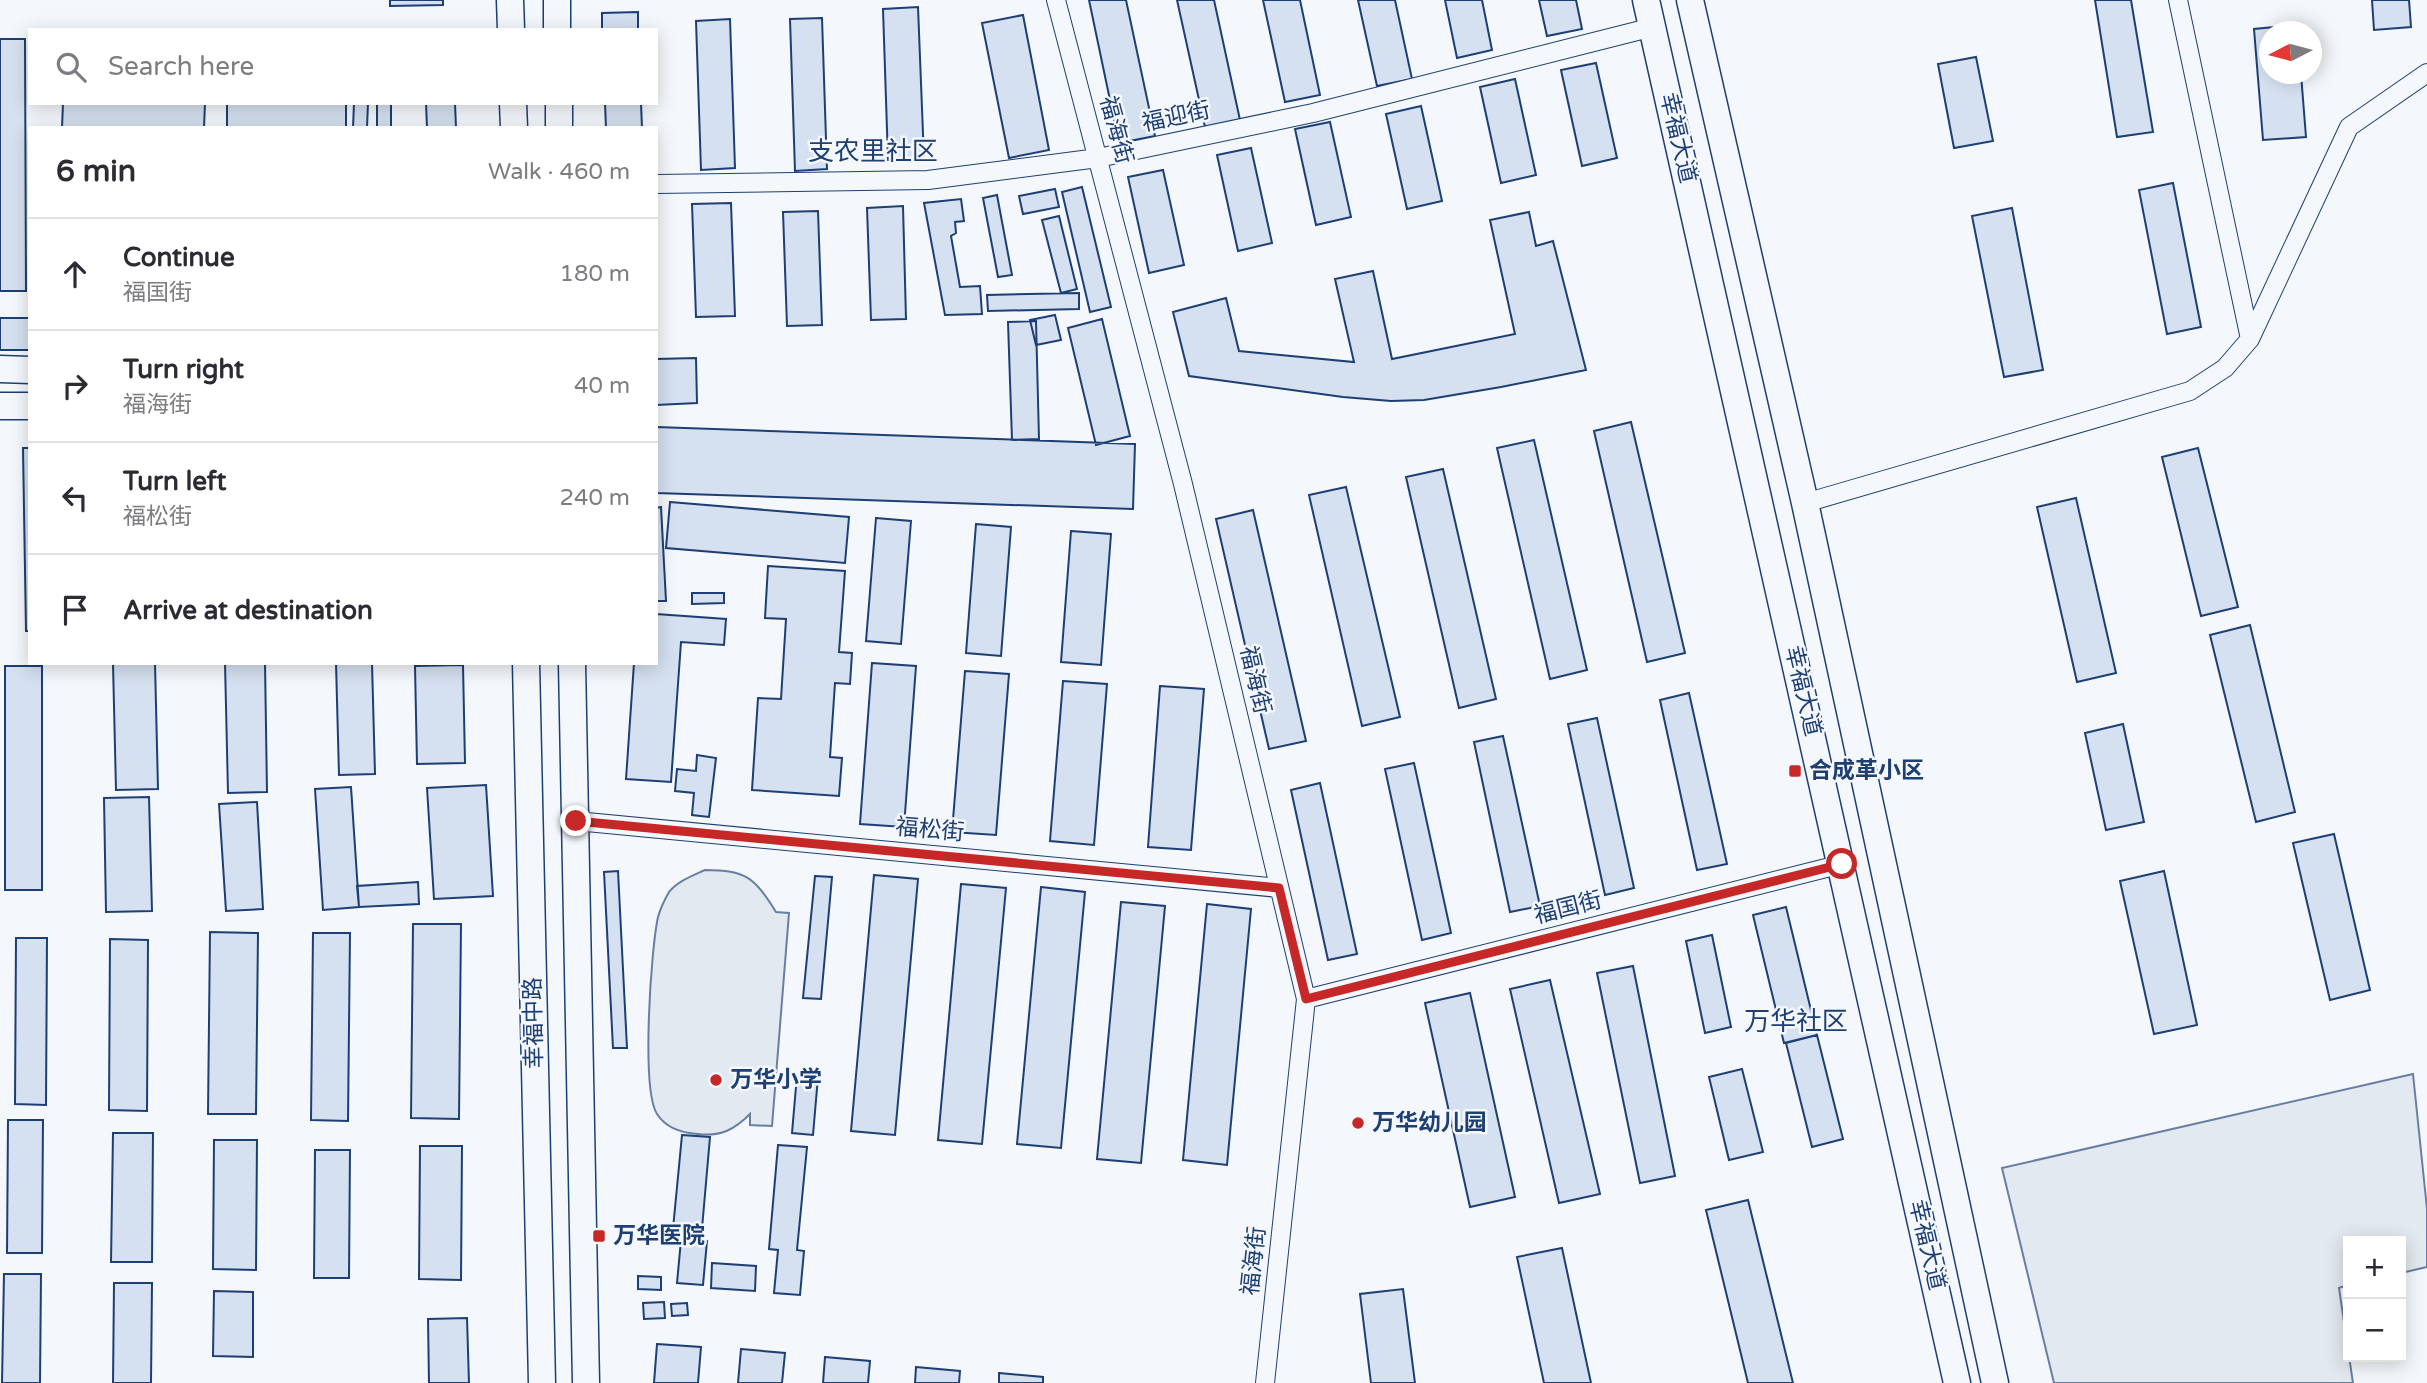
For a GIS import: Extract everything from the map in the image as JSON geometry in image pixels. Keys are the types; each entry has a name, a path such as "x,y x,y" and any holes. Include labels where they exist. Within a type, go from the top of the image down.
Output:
{"main road":[{"path":"510,0 511,28"},
{"path":"557,0 557,28"},
{"name":"幸福大道","path":"1647,0 1957,1383"},
{"name":"幸福大道","path":"1690,0 1805,503 1995,1383"},
{"path":"513,105 513,126"},
{"path":"559,105 559,126"},
{"path":"0,369 28,370"},
{"path":"0,406 28,406"},
{"name":"幸福中路","path":"526,665 542,1383"},
{"name":"幸福中路","path":"572,665 586,1383"}],"street":[{"name":"福海街","path":"1056,0 1183,484 1306,999 1265,1383"},
{"path":"2178,0 2250,340"},
{"name":"福迎街","path":"658,184 928,180 1098,158 1313,113 1653,27"},
{"path":"1805,503 2190,391 2225,368 2250,340 2349,127 2427,73"},
{"name":"福松街","path":"576,821 1279,888"},
{"name":"福国街","path":"1306,999 1842,864"}],"shaded area":[{"path":"705,870 730,872 748,878 755,883 776,912 789,913 772,1126 750,1125 750,1114 733,1128 706,1135 675,1129 657,1114 652,1100 648,1049 658,917 673,888"},
{"path":"2413,1074 2427,1209 2427,1267 2406,1272 2406,1236 2343,1236 2343,1287 2339,1288 2343,1315 2343,1362 2350,1362 2353,1383 2054,1383 2002,1168"}],"building":[{"path":"390,0 443,0 443,5 390,6"},
{"path":"1089,0 1126,0 1155,136 1119,143"},
{"path":"1177,0 1214,0 1240,120 1205,127"},
{"path":"1263,0 1300,0 1320,95 1285,102"},
{"path":"1358,0 1395,0 1412,79 1377,86"},
{"path":"1445,0 1482,0 1492,50 1457,58"},
{"path":"1539,0 1576,0 1582,29 1547,36"},
{"path":"2095,0 2131,0 2153,132 2117,137"},
{"path":"2372,0 2409,0 2411,27 2374,30"},
{"path":"918,7 924,159 888,160 883,9"},
{"path":"638,12 638,28 602,28 602,13"},
{"path":"1023,15 1049,150 1009,158 982,23"},
{"path":"822,18 827,169 795,171 790,19"},
{"path":"730,19 735,168 701,170 696,21"},
{"path":"2254,29 2259,29 2259,84 2302,84 2306,137 2263,140"},
{"path":"0,39 25,39 26,291 0,291"},
{"path":"1976,57 1993,141 1954,148 1938,64"},
{"path":"1596,63 1617,158 1582,166 1561,70"},
{"path":"1515,79 1536,175 1501,183 1480,87"},
{"path":"63,105 205,105 204,126 62,126"},
{"path":"227,105 346,105 346,126 227,126"},
{"path":"354,105 368,105 367,126 353,126"},
{"path":"377,105 391,105 391,126 377,126"},
{"path":"426,105 455,105 456,126 427,126"},
{"path":"605,105 641,105 642,126 606,126"},
{"path":"1421,106 1442,201 1407,209 1386,114"},
{"path":"1330,122 1351,217 1316,225 1295,129"},
{"path":"1251,148 1272,243 1238,251 1217,155"},
{"path":"1163,170 1184,265 1149,273 1128,177"},
{"path":"2173,183 2201,327 2167,334 2139,190"},
{"path":"1082,187 1111,307 1090,312 1062,192"},
{"path":"1055,189 1059,207 1023,214 1019,196"},
{"path":"997,195 1012,275 998,277 983,198"},
{"path":"961,199 964,221 955,222 956,233 951,236 960,287 980,286 982,314 945,315 924,203"},
{"path":"731,203 735,316 696,317 692,204"},
{"path":"903,206 906,319 871,320 867,208"},
{"path":"2012,208 2043,370 2004,377 1972,216"},
{"path":"818,211 822,325 787,326 783,212"},
{"path":"1529,212 1536,246 1553,241 1586,370 1424,400 1391,401 1189,376 1173,312 1226,298 1239,351 1354,362 1335,279 1373,271 1392,359 1515,334 1490,220"},
{"path":"1059,216 1077,289 1061,293 1042,220"},
{"path":"1079,293 1079,309 988,311 987,295"},
{"path":"1055,315 1061,340 1036,345 1030,320"},
{"path":"0,318 28,318 28,350 0,350"},
{"path":"1102,319 1130,436 1096,445 1068,328"},
{"path":"1036,321 1039,439 1012,440 1008,322"},
{"path":"696,358 697,403 658,405 658,359"},
{"path":"1631,422 1685,653 1647,662 1594,431"},
{"path":"658,427 1135,444 1133,509 658,493"},
{"path":"1534,440 1587,670 1550,679 1497,448"},
{"path":"23,448 28,448 26,631"},
{"path":"2198,448 2238,607 2201,616 2162,457"},
{"path":"1443,469 1496,699 1459,708 1406,477"},
{"path":"1346,487 1400,717 1362,726 1309,495"},
{"path":"2076,498 2116,673 2077,682 2037,507"},
{"path":"670,502 849,517 845,563 666,548"},
{"path":"661,507 666,601 658,601 658,508"},
{"path":"1253,510 1306,741 1269,749 1216,519"},
{"path":"876,518 911,521 901,644 866,641"},
{"path":"976,524 1011,527 1001,656 966,653"},
{"path":"1071,531 1111,534 1101,665 1061,662"},
{"path":"768,566 845,571 839,652 852,653 850,684 835,683 830,757 842,758 839,796 752,790 758,698 781,699 786,619 765,618"},
{"path":"692,593 724,593 724,603 692,604"},
{"path":"658,614 726,619 724,645 681,642 671,782 626,779 634,665 658,665"},
{"path":"2250,625 2295,812 2256,822 2210,635"},
{"path":"872,663 916,666 904,827 860,824"},
{"path":"113,665 155,665 158,789 116,790"},
{"path":"225,665 265,665 267,792 228,793"},
{"path":"336,665 372,665 375,774 339,775"},
{"path":"463,665 465,763 417,764 415,666"},
{"path":"5,666 42,666 42,890 5,890"},
{"path":"965,671 1009,674 996,835 952,832"},
{"path":"1063,681 1107,684 1094,845 1050,841"},
{"path":"1160,686 1204,689 1191,850 1148,847"},
{"path":"1689,693 1727,864 1697,870 1660,700"},
{"path":"1597,718 1634,888 1605,895 1568,724"},
{"path":"2123,724 2144,822 2106,830 2085,733"},
{"path":"1503,736 1540,906 1510,912 1474,742"},
{"path":"697,755 716,758 709,817 692,815 694,793 675,791 677,769 696,771"},
{"path":"1414,763 1451,933 1422,940 1385,769"},
{"path":"1320,783 1357,954 1328,960 1291,790"},
{"path":"486,785 493,896 434,899 427,788"},
{"path":"351,787 359,907 323,910 315,789"},
{"path":"149,797 152,911 106,912 104,798"},
{"path":"257,802 263,909 226,911 219,804"},
{"path":"2334,834 2370,990 2330,1000 2293,843"},
{"path":"618,871 627,1048 613,1048 604,872"},
{"path":"2164,871 2197,1025 2154,1034 2120,881"},
{"path":"874,875 918,879 895,1135 851,1131"},
{"path":"815,876 832,877 821,999 803,998"},
{"path":"418,882 419,904 359,907 357,886"},
{"path":"961,884 1006,888 982,1144 938,1140"},
{"path":"1041,887 1085,892 1061,1148 1017,1144"},
{"path":"1121,902 1165,906 1141,1163 1097,1159"},
{"path":"1207,904 1251,909 1227,1165 1183,1160"},
{"path":"1786,907 1817,1035 1784,1043 1753,915"},
{"path":"413,924 461,924 459,1119 411,1118"},
{"path":"210,932 258,933 256,1114 208,1114"},
{"path":"313,933 350,933 348,1121 311,1120"},
{"path":"1712,935 1731,1027 1705,1033 1686,941"},
{"path":"16,938 47,938 46,1105 15,1104"},
{"path":"110,939 148,940 147,1111 109,1110"},
{"path":"1633,966 1675,1176 1640,1183 1597,973"},
{"path":"1550,980 1600,1194 1559,1203 1510,989"},
{"path":"1470,993 1515,1197 1470,1207 1425,1003"},
{"path":"1817,1035 1843,1139 1812,1147 1786,1043"},
{"path":"1742,1069 1763,1152 1729,1160 1709,1077"},
{"path":"797,1075 818,1077 813,1135 792,1133"},
{"path":"8,1120 43,1120 42,1253 7,1253"},
{"path":"113,1133 153,1133 152,1262 111,1262"},
{"path":"682,1135 710,1137 701,1240 707,1241 703,1285 677,1283 681,1240 672,1239"},
{"path":"214,1140 257,1140 256,1270 213,1269"},
{"path":"778,1145 807,1147 797,1250 804,1251 800,1295 774,1293 778,1250 769,1249"},
{"path":"420,1146 462,1146 461,1280 419,1279"},
{"path":"315,1150 350,1150 349,1278 314,1278"},
{"path":"1748,1200 1793,1383 1748,1383 1706,1210"},
{"path":"1562,1248 1591,1383 1544,1383 1517,1257"},
{"path":"712,1263 756,1266 755,1291 711,1288"},
{"path":"4,1274 41,1274 40,1383 2,1383"},
{"path":"638,1276 661,1277 661,1290 638,1289"},
{"path":"114,1283 152,1283 151,1383 113,1383"},
{"path":"1403,1289 1415,1383 1371,1383 1360,1294"},
{"path":"214,1291 253,1292 253,1357 213,1356"},
{"path":"664,1302 665,1318 644,1319 643,1303"},
{"path":"687,1303 688,1315 672,1316 671,1304"},
{"path":"467,1318 469,1383 429,1383 428,1319"},
{"path":"657,1344 701,1347 698,1383 654,1383"},
{"path":"741,1349 785,1353 782,1383 738,1383"},
{"path":"825,1357 870,1361 868,1383 823,1383"},
{"path":"916,1367 960,1371 959,1383 915,1383"},
{"path":"999,1373 1043,1377 1043,1383 999,1383"}],"place":[{"name":"合成革小区","path":"1795,771"},
{"name":"万华小学","path":"716,1080"},
{"name":"万华幼儿园","path":"1358,1123"},
{"name":"万华医院","path":"599,1236"}],"district":[{"name":"支农里社区","path":"873,151"},
{"name":"万华社区","path":"1796,1021"}],"route":[{"path":"576,821 1279,888 1306,999 1842,864"}]}
